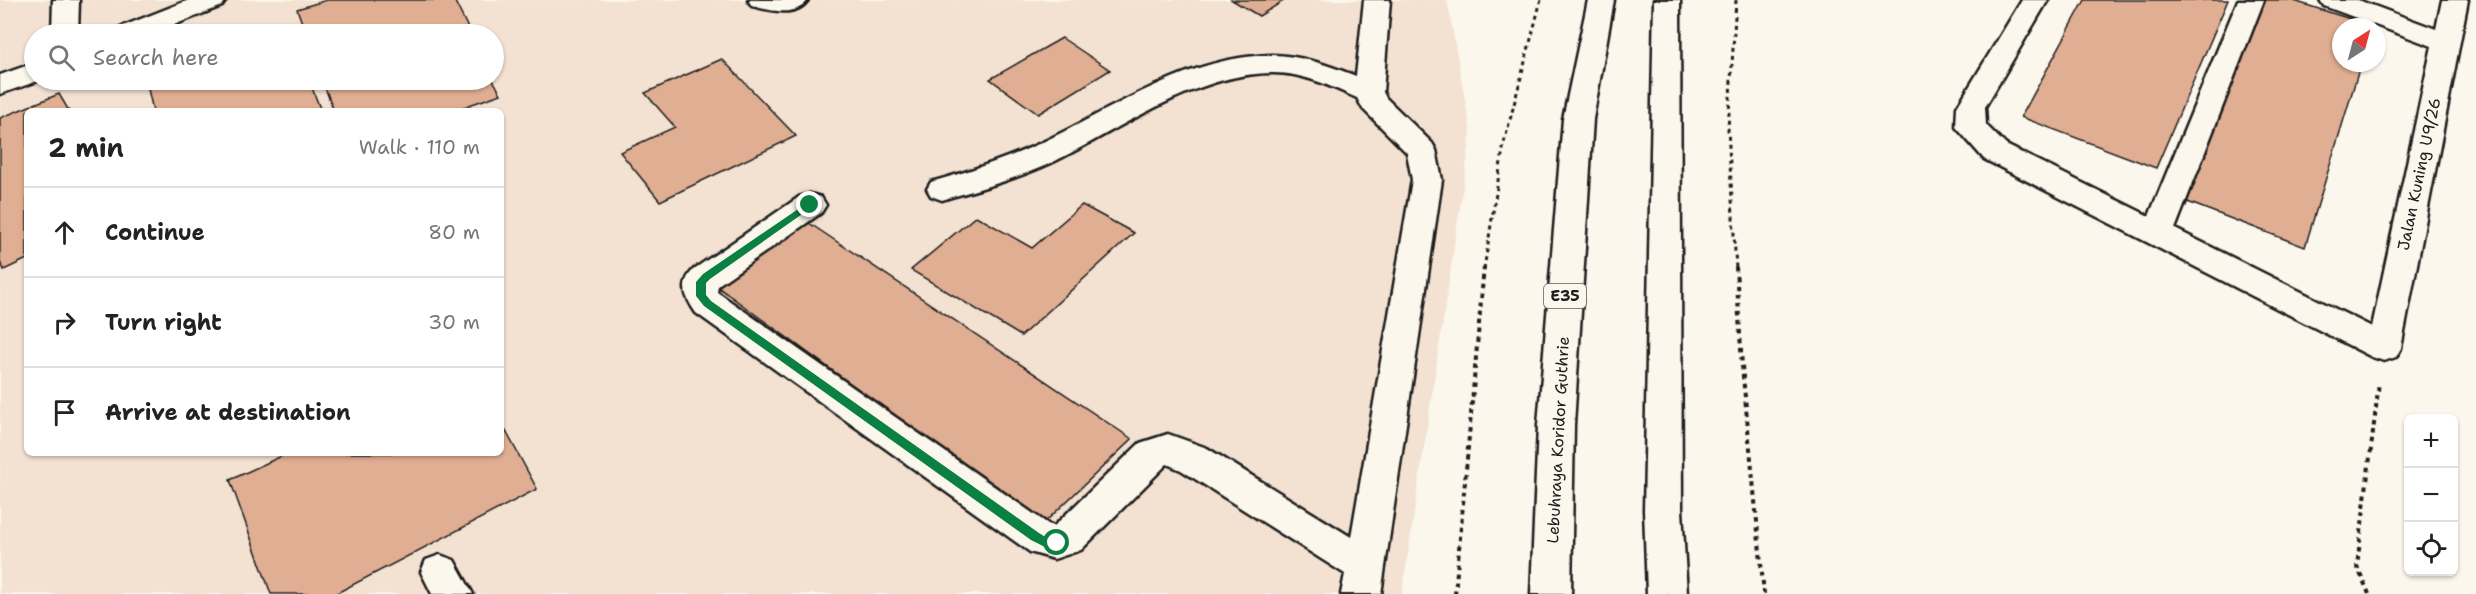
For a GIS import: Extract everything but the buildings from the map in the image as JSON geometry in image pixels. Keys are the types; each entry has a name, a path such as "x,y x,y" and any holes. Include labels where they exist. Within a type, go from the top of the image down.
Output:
{"main road":[{"path":"65,24 66,0"},
{"path":"153,24 213,0"},
{"path":"761,0 782,4 795,0"},
{"path":"810,205 706,277 701,282 701,296 708,304 1035,536 1045,542 1057,543 1068,538 1153,454 1168,449 1194,459 1364,580 1427,180 1421,150 1373,102 1369,92 1377,0"},
{"name":"Lebuhraya Koridor Guthrie","path":"1551,594 1556,425 1578,119 1600,0"},
{"path":"1667,594 1663,498 1668,0"},
{"path":"2035,0 1971,106 1971,127 1995,152 2384,348"},
{"path":"2157,234 2251,0"},
{"path":"2333,0 2446,42"},
{"name":"Jalan Kuning U9/26","path":"2384,348 2455,0"},
{"path":"942,189 1036,157 1212,73 1253,65 1275,64 1314,70 1369,92"},
{"path":"0,85 24,76"}],"path":[{"path":"1455,594 1480,291 1504,143 1541,0"},
{"path":"1736,0 1728,129 1742,366 1764,594"},
{"path":"2368,594 2357,566 2384,348"}],"shaded area":[{"path":"0,0 1447,0 1471,133 1402,594 0,594"}],"route":[{"path":"810,205 706,277 701,282 701,296 708,304 1035,536 1045,542 1057,543"}]}
